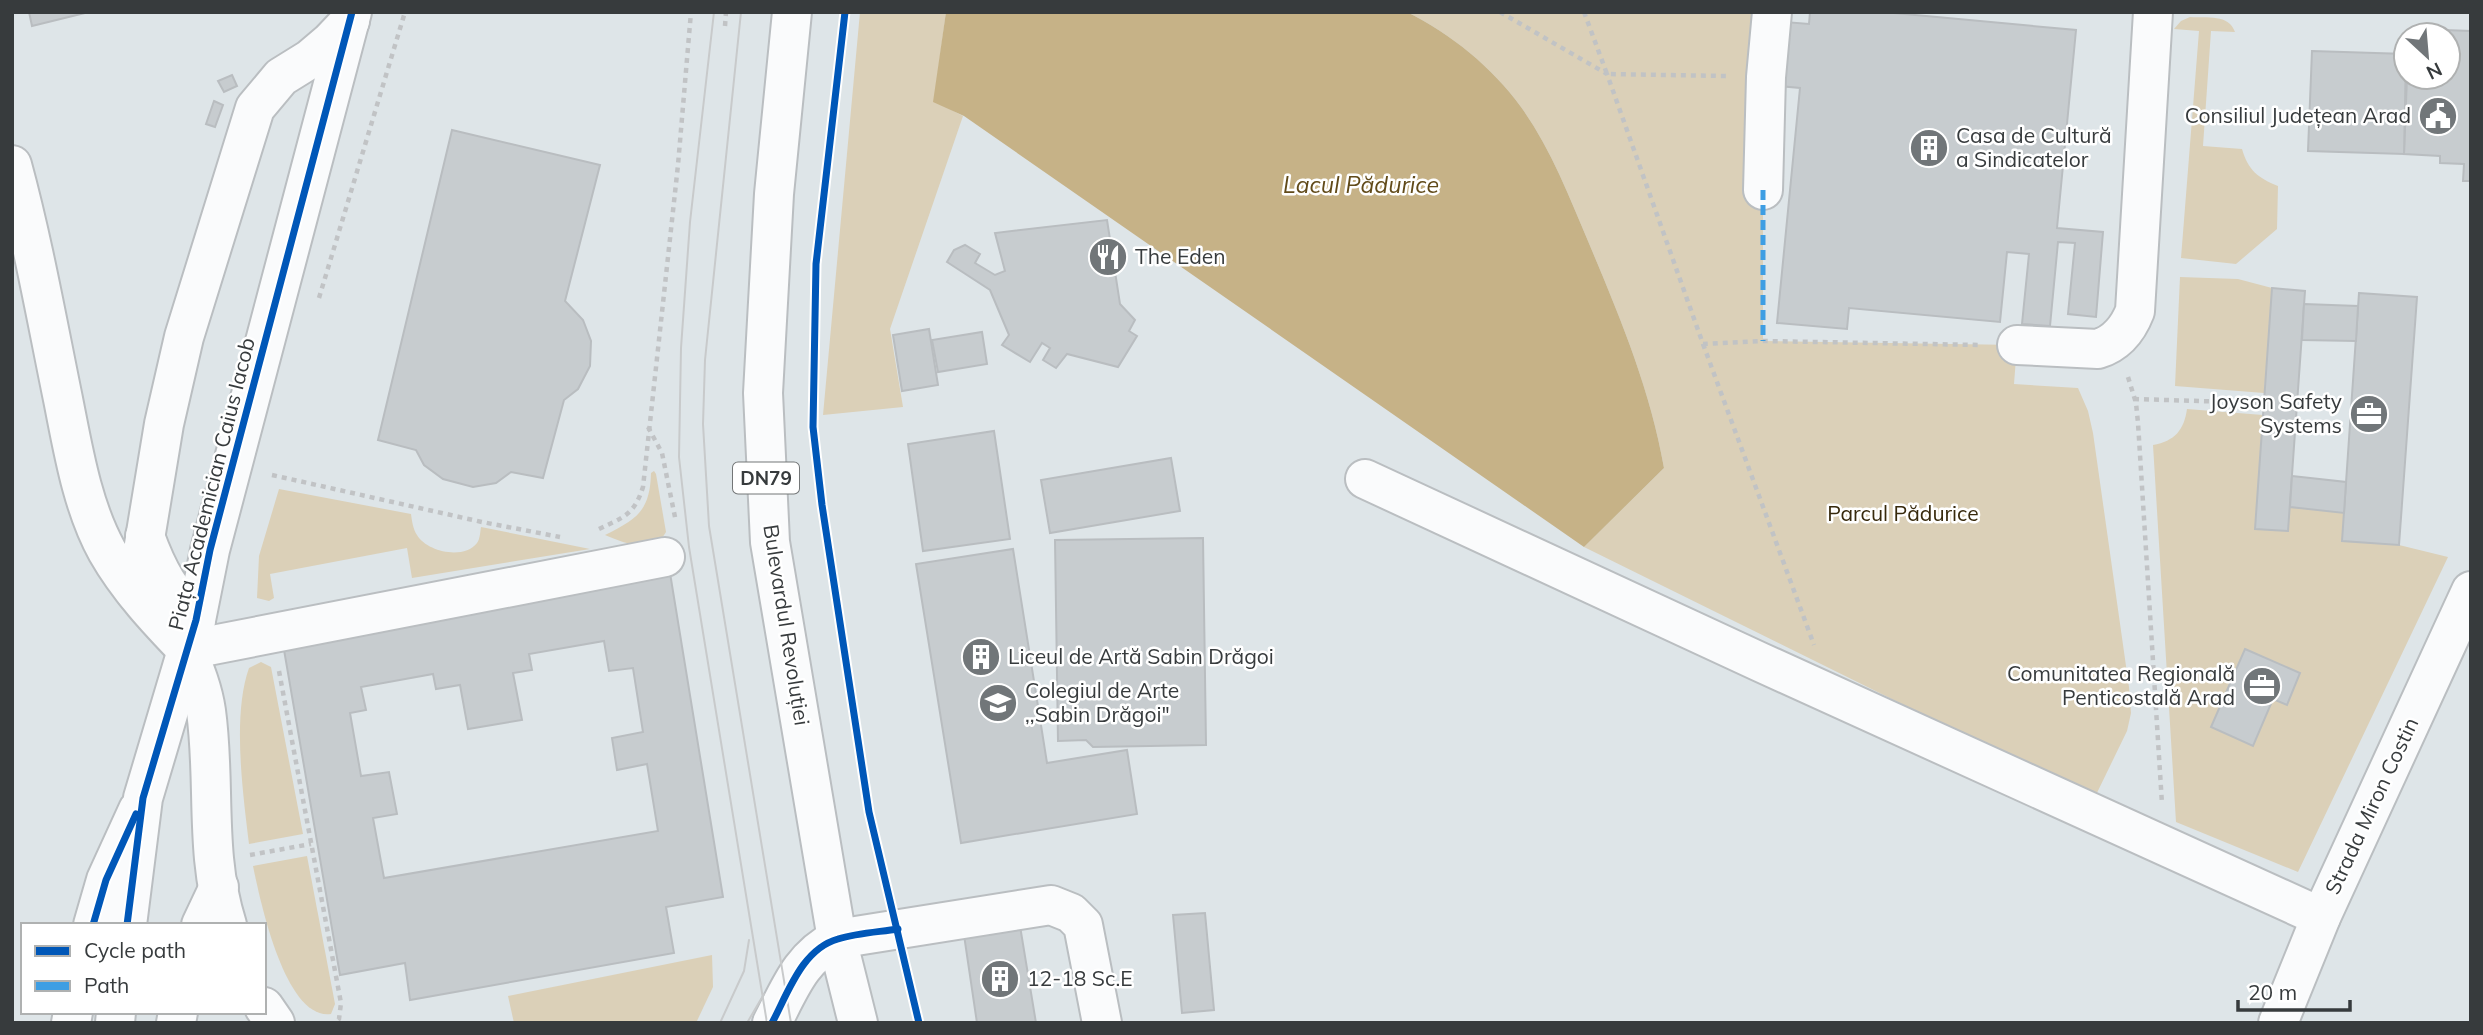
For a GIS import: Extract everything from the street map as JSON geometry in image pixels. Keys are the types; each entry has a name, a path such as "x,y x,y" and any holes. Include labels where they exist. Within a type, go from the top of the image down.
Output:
{"main road":[{"name":"Bulevardul Revoluției","path":"792,12 769,274 763,394 765,477 771,542 837,939 858,1023"},
{"path":"1763,190 1766,77 1772,12"},
{"path":"2017,345 2098,349 2109,346 2129,327 2135,311 2153,12"},
{"path":"136,593 164,424 184,337 254,108 281,78 320,51 351,17"},
{"name":"Piața Academician Caius Iacob","path":"127,923 144,798 192,635 211,550 351,17"},
{"name":"Piața Academician Caius Iacob","path":"12,165 25,215 69,430 91,516 107,551 136,593 192,635 206,709 210,828 229,872 228,923"},
{"path":"1365,479 2321,917"},
{"path":"145,536 155,564 192,635"},
{"name":"Piața Academician Caius Iacob","path":"192,635 665,556"},
{"name":"Strada Miron Costin","path":"2278,1023 2321,917 2471,591"},
{"path":"94,923 106,880 144,798"},
{"path":"202,923 229,872"},
{"path":"772,1023 803,965 820,948 837,939 1051,905 1071,913 1083,925 1102,1023"}],"path":[{"path":"318,303 405,12"},
{"path":"592,531 626,515 638,503 643,487 678,165 691,12"},
{"path":"725,26 726,12"},
{"path":"1500,12 1607,74 1766,77"},
{"path":"1584,12 1832,695"},
{"path":"1587,20 1593,12"},
{"path":"1703,344 1763,341 2017,345"},
{"path":"2109,346 2129,379 2138,423 2165,846"},
{"path":"2134,399 2264,403"},
{"path":"648,427 662,453 680,543 677,549 665,556"},
{"path":"268,487 275,462"},
{"path":"272,475 492,524 568,538"},
{"path":"276,659 341,1003 339,1019 335,1023"},
{"path":"229,872 311,844"}],"green space":[{"path":"860,12 946,12 934,101 963,116 890,329 903,407 823,415"},
{"name":"Parcul Pădurice","path":"1407,12 1768,12 1763,190 1763,341 2017,345 2014,384 2078,388 2088,411 2131,713 2127,731 2094,799 1584,547 1664,468 1642,381 1622,324 1574,207 1531,122 1510,92 1484,65 1455,41"},
{"path":"2190,17 2223,20 2232,26 2235,32 2211,31 2203,146 2242,149 2247,163 2255,172 2278,186 2277,229 2236,264 2181,258 2199,31 2174,29 2181,21"},
{"path":"2180,277 2238,279 2272,288 2264,393 2175,386"},
{"path":"2187,409 2263,415 2255,528 2288,531 2290,507 2344,513 2342,541 2399,545 2448,557 2298,872 2176,822 2153,445 2167,441 2181,429"},
{"path":"654,471 666,532 654,543 646,545 629,544 605,535 626,524 640,512 648,496 651,473"},
{"path":"279,489 411,514 417,535 422,541 446,552 471,548 478,541 481,527 590,549 412,578 407,548 270,574 274,598 269,601 257,598 259,556"},
{"path":"261,662 271,667 303,834 249,844 240,755 241,709 249,668"},
{"path":"307,856 335,1004 331,1014 315,1011 300,999 288,979 269,930 253,866"},
{"path":"712,955 713,987 696,1023 514,1023 508,996"}],"water":[{"name":"Lacul Pădurice","path":"946,12 1407,12 1439,30 1484,65 1510,92 1550,155 1622,324 1651,409 1664,468 1584,547 964,116 933,102"}],"building":[{"path":"29,12 89,12 32,26"},
{"name":"Casa de Cultură a Sindicatelor","path":"1810,12 1883,12 2076,30 2057,228 2103,232 2096,317 2068,314 2075,243 2058,242 2050,326 2022,324 2029,254 2007,252 2000,322 1849,308 1847,329 1777,323 1800,88 1779,86 1785,22 1809,24"},
{"name":"Consiliul Județean Arad","path":"2462,31 2471,31 2471,181 2463,181 2464,164 2440,163 2440,156 2404,154 2406,91 2462,91"},
{"path":"2312,51 2392,54 2392,91 2405,91 2404,154 2308,151"},
{"path":"232,75 237,86 224,92 218,81"},
{"path":"214,101 223,105 215,127 206,124"},
{"path":"452,130 600,165 565,301 583,320 591,341 590,366 578,389 564,400 543,478 511,472 496,483 473,487 443,479 424,465 416,450 378,440"},
{"path":"1107,220 1120,304 1135,320 1129,331 1137,336 1118,367 1067,354 1056,368 1043,360 1050,348 1042,343 1030,362 1002,345 1009,335 990,290 947,262 954,250 965,245 980,254 975,263 995,275 1005,271 995,233"},
{"path":"2272,288 2305,291 2288,531 2255,529"},
{"path":"2359,293 2417,297 2399,545 2342,541"},
{"path":"2304,304 2358,306 2356,341 2302,340"},
{"path":"929,329 938,385 902,391 893,335"},
{"path":"982,332 987,364 938,372 932,340"},
{"path":"994,431 1010,539 923,551 908,444"},
{"path":"1171,458 1180,511 1050,533 1041,480"},
{"path":"2292,476 2346,482 2344,513 2290,507"},
{"path":"1203,538 1206,745 1093,747 1086,740 1058,741 1055,540"},
{"name":"Liceul de Artă Sabin Drăgoi","path":"1013,549 1047,763 1127,750 1137,814 961,843 916,564"},
{"path":"670,573 723,897 666,907 674,953 410,1000 405,963 340,975 283,644","holes":["604,641 609,671 633,668 643,732 612,738 617,770 647,764 658,831 384,878 373,818 397,814 389,772 361,776 350,713 366,710 361,687 433,674 436,689 460,685 468,729 522,720 513,673 532,670 529,654"]},
{"name":"Comunitatea Regională Penticostală Arad","path":"2245,649 2300,673 2287,705 2273,699 2253,746 2211,727"},
{"path":"1205,913 1214,1010 1182,1013 1173,915"},
{"name":"12-18 Sc.E","path":"1020,926 1036,1023 977,1023 964,935"}],"tram line":[{"path":"714,12 690,222 681,348 679,457 689,547 767,1023"},
{"path":"741,12 705,360 703,424 709,526 791,1023"},
{"path":"720,1023 744,971 749,940"},
{"path":"747,1023 764,994"}],"marked path":[{"path":"1763,190 1763,341"}],"cycle path":[{"path":"127,923 143,798 196,620 210,550 352,12"},
{"path":"845,12 816,264 813,427 822,505 869,812 919,1023"},
{"path":"94,923 106,880 136,814"},
{"path":"772,1023 790,986 806,962 825,944 845,937 898,929"}],"place":[{"name":"Consiliul Județean Arad","path":"2438,116"},
{"name":"Casa de Cultură a Sindicatelor","path":"1929,148"},
{"name":"The Eden","path":"1108,257"},
{"name":"Joyson Safety Systems","path":"2369,414"},
{"name":"Liceul de Artă Sabin Drăgoi","path":"981,657"},
{"name":"Comunitatea Regională Penticostală Arad","path":"2262,686"},
{"name":"Colegiul de Arte ,,Sabin Drăgoi\"","path":"998,703"},
{"name":"12-18 Sc.E","path":"1000,979"}]}
